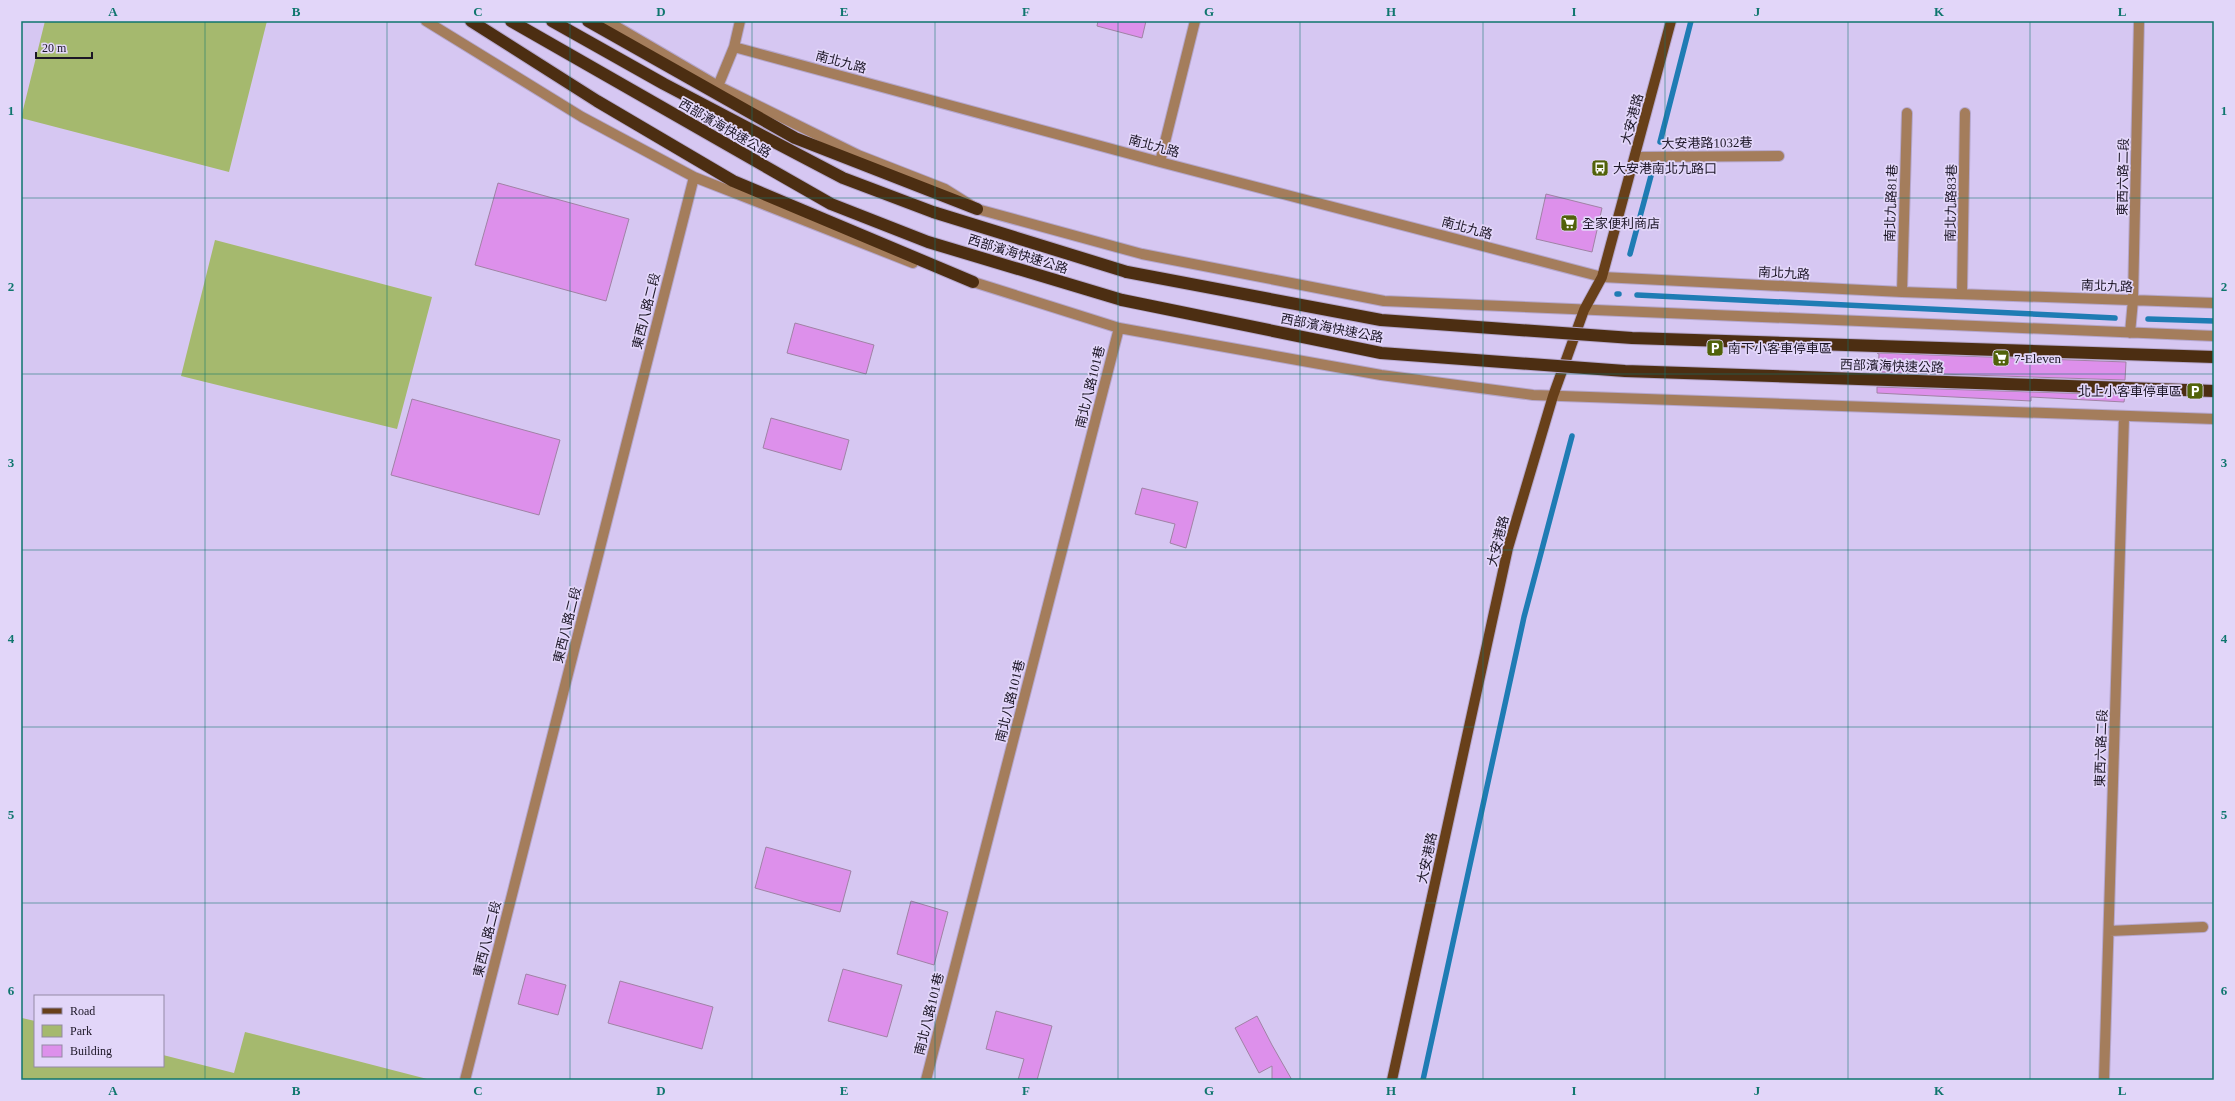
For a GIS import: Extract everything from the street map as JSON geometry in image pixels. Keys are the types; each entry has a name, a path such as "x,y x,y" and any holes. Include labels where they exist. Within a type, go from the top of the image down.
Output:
{"highway":[{"path":"472,21 597,101 733,181 973,282"},
{"name":"西部濱海快速公路","path":"511,21 831,204 928,242 1122,300 1381,353 1625,371 2214,391"},
{"name":"西部濱海快速公路","path":"552,21 658,80 843,178 933,212 1127,272 1381,320 1632,338 2214,358"},
{"path":"588,21 795,138 977,208"}],"main road":[{"name":"大安港路","path":"1392,1080 1508,548 1553,396 1584,310 1602,277 1636,157 1671,21"}],"street":[{"path":"426,21 582,117 694,177 924,267 1119,328 1381,375 1553,396 2214,419"},
{"path":"607,21 718,86 858,155 945,189 977,208 1142,254 1384,301 2214,336"},
{"path":"718,86 734,47 740,21"},
{"path":"1160,162 1195,21"},
{"name":"東西六路二段","path":"2130,333 2133,300 2139,21"},
{"name":"南北九路","path":"734,47 1160,162 1602,277 1902,292 2214,303"},
{"name":"南北九路83巷","path":"1962,293 1965,113"},
{"name":"南北九路81巷","path":"1902,292 1907,114"},
{"name":"大安港路1032巷","path":"1636,157 1779,156"},
{"name":"東西八路二段","path":"465,1080 694,177"},
{"name":"南北八路101巷","path":"926,1080 1119,328"},
{"name":"東西六路二段","path":"2104,1080 2124,417"},
{"path":"2109,931 2203,926"}],"green space":[{"path":"45,21 267,21 229,172 21,118"},
{"path":"215,240 432,297 397,429 181,376"},
{"path":"22,1018 34,1021 34,1067 164,1067 164,1055 234,1073 245,1032 431,1080 21,1080"}],"building":[{"path":"1098,21 1146,21 1142,38 1097,26"},
{"path":"498,183 629,219 606,301 475,265"},
{"name":"全家便利商店","path":"1546,194 1602,208 1592,252 1536,239"},
{"path":"795,323 874,345 866,374 787,353"},
{"path":"1877,353 2126,362 2125,380 1878,372 1879,354"},
{"path":"1877,387 2125,395 2124,402 2031,397 2031,401 1877,393"},
{"path":"412,399 560,440 539,515 391,475"},
{"path":"771,418 849,440 841,470 763,448"},
{"path":"1142,488 1198,502 1186,548 1170,543 1175,524 1135,514"},
{"path":"766,847 851,871 840,912 755,888"},
{"path":"911,901 948,912 934,965 897,954"},
{"path":"843,969 902,985 887,1037 828,1021"},
{"path":"526,974 566,985 558,1015 518,1004"},
{"path":"620,981 713,1007 702,1049 608,1023"},
{"path":"996,1011 1052,1026 1037,1080 1018,1080 1024,1059 986,1049"},
{"path":"1257,1016 1292,1080 1272,1080 1272,1066 1259,1073 1235,1028"}],"waterway":[{"path":"1660,142 1691,21"},
{"path":"1630,254 1652,172"},
{"path":"1637,295 2115,318"},
{"path":"2148,319 2214,321"},
{"path":"1423,1080 1524,617 1572,436"}],"place":[{"name":"大安港南北九路口","path":"1600,168"},
{"name":"全家便利商店","path":"1569,223"},
{"name":"南下小客車停車區","path":"1715,348"},
{"name":"7-Eleven","path":"2001,358"},
{"name":"北上小客車停車區","path":"2195,391"}]}
